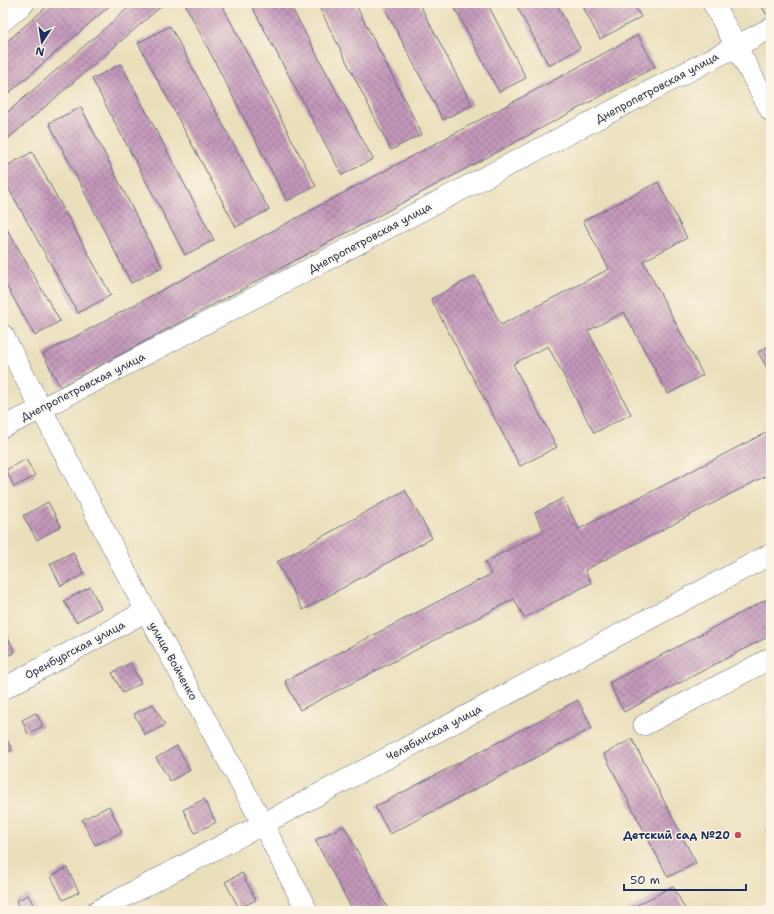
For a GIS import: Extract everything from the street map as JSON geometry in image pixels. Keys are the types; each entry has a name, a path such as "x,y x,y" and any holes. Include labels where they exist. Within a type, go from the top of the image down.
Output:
{"street":[{"path":"3,21 24,3"},
{"path":"713,3 771,111"},
{"name":"Днепропетровская улица","path":"3,428 771,28"},
{"name":"улица Войченко","path":"3,335 146,611 263,824 307,911"},
{"name":"Челябинская улица","path":"96,911 771,554"},
{"name":"Оренбургская улица","path":"3,689 146,611"},
{"path":"644,725 771,658"}],"building":[{"path":"51,3 113,3 3,98 3,45"},
{"path":"134,3 165,3 3,143 3,116"},
{"path":"221,3 316,186 287,201 185,4"},
{"path":"250,3 289,3 373,159 342,175"},
{"path":"317,3 355,3 422,134 391,150"},
{"path":"382,3 419,3 472,105 443,120"},
{"path":"452,3 487,3 526,78 499,92"},
{"path":"515,3 556,3 580,48 549,66"},
{"path":"581,3 633,3 641,17 600,39"},
{"path":"760,3 771,3 771,11 766,14"},
{"path":"170,26 269,210 236,227 138,43"},
{"path":"638,35 655,67 60,387 43,354"},
{"path":"121,64 214,240 185,255 92,79"},
{"path":"81,107 162,267 131,283 49,123"},
{"path":"32,152 111,295 78,313 3,178 3,168"},
{"path":"658,182 687,238 643,261 703,375 668,394 624,312 588,331 631,414 594,433 548,346 513,364 557,447 520,466 431,299 475,276 501,325 609,269 583,221"},
{"path":"3,222 60,321 35,336 3,280"},
{"path":"771,345 771,375 758,352"},
{"path":"771,430 771,473 585,570 591,583 524,618 514,599 300,710 285,681 491,574 485,562 544,531 535,513 563,498 579,529"},
{"path":"26,459 35,476 14,487 6,470"},
{"path":"405,490 432,538 303,610 277,562"},
{"path":"48,502 61,526 37,540 23,516"},
{"path":"73,552 84,574 61,586 50,564"},
{"path":"90,587 101,608 76,622 64,601"},
{"path":"771,597 771,635 624,712 609,683"},
{"path":"4,630 15,652 3,658 3,631"},
{"path":"130,663 141,683 123,693 112,673"},
{"path":"578,700 592,728 390,834 375,807"},
{"path":"153,704 165,725 145,735 134,714"},
{"path":"36,713 43,726 28,734 22,720"},
{"path":"3,732 12,750 3,754"},
{"path":"632,739 696,863 668,877 604,754"},
{"path":"177,746 190,770 170,781 156,758"},
{"path":"204,799 216,822 195,833 183,810"},
{"path":"109,806 122,832 95,845 82,820"},
{"path":"344,826 389,911 353,911 315,840"},
{"path":"771,827 771,838 766,829"},
{"path":"67,868 79,892 63,900 51,876"},
{"path":"242,873 256,900 239,908 225,882"},
{"path":"673,886 686,911 626,911"},
{"path":"28,895 37,911 21,911 16,901"}],"place":[{"name":"Детский сад №20","path":"738,835"}]}
